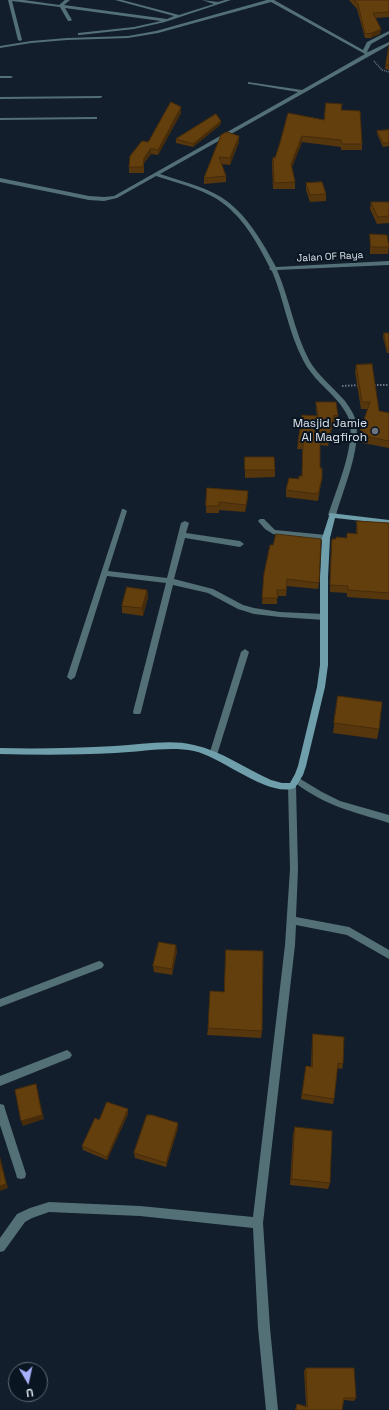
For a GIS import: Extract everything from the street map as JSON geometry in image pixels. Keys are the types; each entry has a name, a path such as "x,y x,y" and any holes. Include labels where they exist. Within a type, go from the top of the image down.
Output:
{"street":[{"path":"10,0 20,40"},
{"path":"14,0 167,20"},
{"path":"61,5 68,0"},
{"path":"112,4 117,0 178,16"},
{"path":"204,0 218,4"},
{"path":"0,42 134,28 154,24 229,0"},
{"path":"0,47 31,42 67,39 128,37 156,32 271,0 366,52"},
{"path":"61,5 70,20"},
{"path":"102,11 107,7"},
{"path":"66,13 84,8"},
{"path":"366,52 369,43 389,32"},
{"path":"0,180 73,196 104,199 115,197 157,175 366,52 389,43"},
{"path":"0,78 11,77"},
{"path":"250,83 301,91"},
{"path":"0,98 100,98"},
{"path":"0,119 95,118"},
{"path":"157,175 191,186 220,199 235,211 261,244 283,294 291,327 311,369 348,412 353,422 353,438 326,538 324,665 321,687 300,771 294,783 294,869 290,945 258,1222 262,1313 272,1410"},
{"name":"Jalan OF Raya","path":"272,269 389,263"},
{"path":"71,677 124,511"},
{"path":"332,515 389,522"},
{"path":"262,521 273,532 326,538"},
{"path":"137,712 185,523"},
{"path":"182,535 240,544"},
{"path":"104,573 198,587 216,593 241,608 254,611 324,617"},
{"path":"213,755 245,652"},
{"path":"0,751 98,751 175,747 194,748 213,755 242,770 279,786 294,783 343,806 389,819"},
{"path":"291,920 349,931 389,955"},
{"path":"0,1003 99,965"},
{"path":"0,1081 67,1055"},
{"path":"0,1109 21,1174"},
{"path":"0,1247 21,1218 39,1209 49,1207 140,1211 258,1222"}],"path":[{"path":"366,52 382,70 389,72"},
{"path":"374,386 389,385"},
{"path":"327,386 366,386"}],"building":[{"path":"354,0 389,0 389,12 373,13 381,29 365,34 358,4"},
{"path":"389,45 389,65 386,65"},
{"path":"171,102 181,107 158,150 151,148 144,158 143,167 129,167 130,156 142,141 148,142"},
{"path":"326,103 342,104 341,110 360,111 362,144 342,144 341,140 302,136 291,164 295,182 274,183 273,157 275,158 288,113 324,120"},
{"path":"216,114 221,121 193,144 176,139"},
{"path":"389,130 389,143 383,143 377,131"},
{"path":"227,132 239,136 230,158 219,157 226,176 204,178 221,135"},
{"path":"322,182 326,194 310,195 306,183"},
{"path":"371,202 389,202 389,216 378,217"},
{"path":"370,234 387,235 389,247 371,247"},
{"path":"384,333 389,333 389,349 387,349"},
{"path":"372,364 379,411 389,413 389,441 359,435 370,402 362,402 356,365"},
{"path":"316,402 336,402 338,416 334,415 329,439 320,438 320,468 322,468 322,478 318,494 286,490 289,478 299,479 299,476 302,476 303,442 298,442 302,415 318,416"},
{"path":"245,457 274,457 275,470 245,470"},
{"path":"207,488 248,491 246,505 219,502 219,506 206,506"},
{"path":"357,521 389,523 389,593 348,590 348,586 330,585 332,539 336,539 336,537 347,538 347,533 357,534"},
{"path":"276,534 321,539 319,583 287,579 286,590 277,590 278,598 262,598 264,574 270,545 273,545"},
{"path":"127,587 147,590 142,608 122,606"},
{"path":"338,696 382,702 379,729 334,723"},
{"path":"159,942 176,945 172,969 153,966"},
{"path":"226,950 263,951 262,1031 208,1028 210,991 224,992"},
{"path":"313,1034 344,1037 343,1064 338,1063 334,1099 302,1094 306,1066 312,1067"},
{"path":"36,1084 42,1115 21,1121 15,1090"},
{"path":"107,1102 128,1109 107,1157 82,1146 95,1118 99,1120"},
{"path":"147,1115 152,1115 178,1123 166,1163 134,1153"},
{"path":"295,1127 332,1131 330,1183 292,1179"},
{"path":"0,1159 6,1184 0,1186"},
{"path":"306,1368 354,1368 356,1398 344,1398 342,1410 296,1410 297,1404 307,1407"}],"place":[{"name":"Masjid Jamie Al Magfiroh","path":"375,431"}]}
